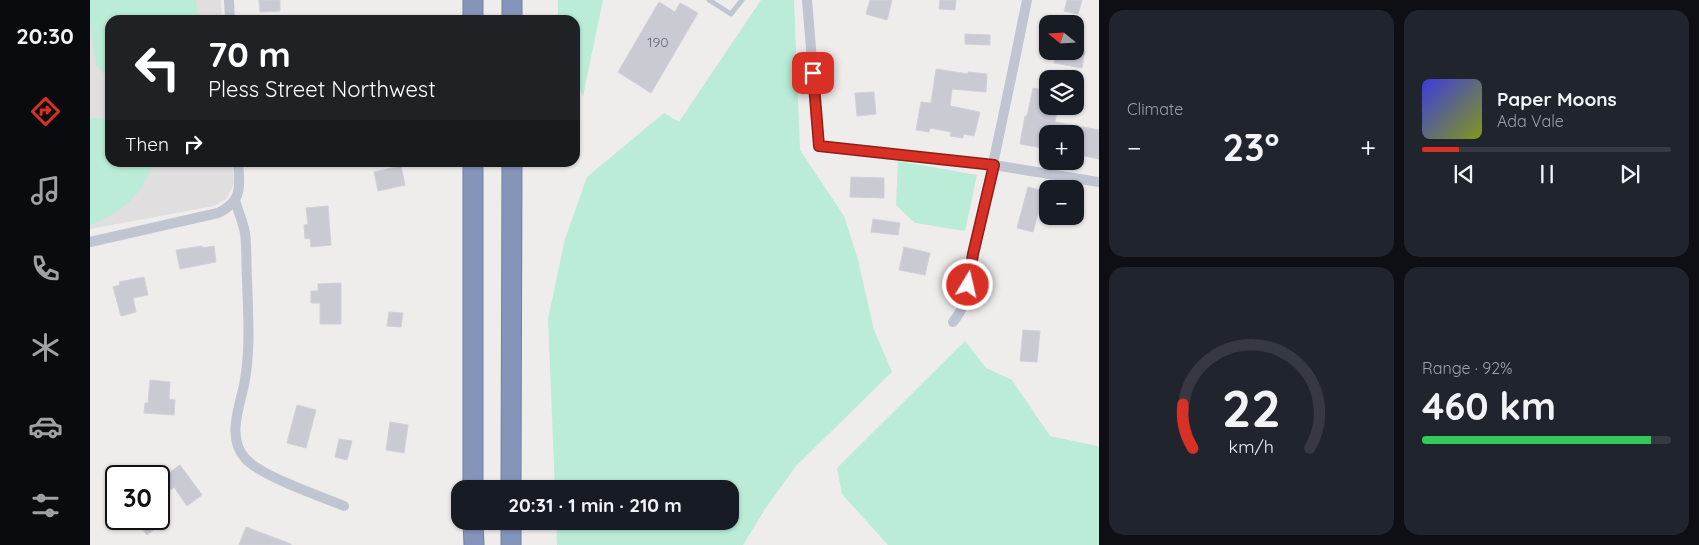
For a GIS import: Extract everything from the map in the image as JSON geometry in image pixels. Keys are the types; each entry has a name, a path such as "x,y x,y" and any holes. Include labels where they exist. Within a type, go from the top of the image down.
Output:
{"highway":[{"path":"473,0 473,15"},
{"path":"512,0 512,15"},
{"path":"473,167 473,480"},
{"path":"512,167 512,480"},
{"path":"474,530 474,545"},
{"path":"512,530 512,545"}],"street":[{"path":"229,0 230,15"},
{"path":"807,0 819,146 994,165 1099,182"},
{"path":"953,322 960,314 965,300 1027,0"},
{"path":"90,242 218,213 226,209 235,200 240,188 238,167"},
{"path":"235,200 245,233 249,338 247,367 235,423 235,433 240,451 251,464 266,473 344,506"}],"lane":[{"path":"709,0 731,14 742,0"}],"shaded area":[{"path":"90,0 221,0 222,15 105,15 105,167 232,167 234,184 226,199 214,206 90,229"}],"green space":[{"path":"90,0 196,0 198,15 105,15 105,74 96,65 90,22"},
{"path":"558,0 603,0 583,96 580,89 580,15 558,15"},
{"path":"761,0 794,0 800,150 844,216 858,260 874,330 892,372 796,466 765,509 743,545 557,545 556,530 739,530 739,480 555,480 548,319 565,239 587,177 664,113 679,122"},
{"path":"90,118 105,118 105,167 152,167 143,185 130,202 102,220 90,225"},
{"path":"898,161 977,175 965,231 915,223 896,205"},
{"path":"965,341 986,368 1012,380 1050,436 1099,448 1099,545 888,545 842,494 837,468"}],"building":[{"path":"259,0 280,0 280,11 260,12"},
{"path":"870,0 892,0 887,20 866,14"},
{"path":"940,0 956,0 955,10 939,9"},
{"path":"1067,0 1082,0 1078,14 1064,11"},
{"path":"659,2 675,12 680,3 698,13 651,93 618,72"},
{"path":"965,34 990,35 990,45 965,44"},
{"path":"1054,60 1083,60 1082,68 1054,63"},
{"path":"936,69 968,74 968,72 987,74 986,92 952,89 950,106 980,112 974,136 964,134 963,138 950,136 951,132 930,128 929,132 916,130 921,102 931,103"},
{"path":"1033,88 1039,89 1039,115 1056,115 1055,122 1072,125 1039,125 1039,147 1020,144 1025,116 1027,116"},
{"path":"874,92 876,114 857,116 855,93"},
{"path":"1084,127 1099,130 1099,159 1084,156"},
{"path":"401,167 405,185 378,191 374,172"},
{"path":"851,177 884,178 884,198 850,197"},
{"path":"1028,187 1039,190 1039,210 1033,232 1017,228"},
{"path":"328,206 331,245 311,247 310,238 305,239 304,225 308,224 306,208"},
{"path":"873,219 900,223 898,235 871,232"},
{"path":"202,246 202,248 214,246 216,262 180,269 176,250"},
{"path":"904,247 930,253 925,275 899,270"},
{"path":"144,277 148,295 133,298 136,312 121,316 113,287 120,285 119,282"},
{"path":"341,283 341,324 320,324 320,303 311,303 311,291 318,291 318,284"},
{"path":"389,312 403,313 401,327 387,326"},
{"path":"1023,330 1040,331 1037,362 1020,361"},
{"path":"150,380 170,382 169,399 175,400 174,415 144,413 145,403 148,403"},
{"path":"297,405 316,410 306,448 287,443"},
{"path":"390,422 408,425 404,453 386,450"},
{"path":"339,439 352,441 347,460 335,457"},
{"path":"180,465 202,495 187,506 174,487 170,490 170,472"},
{"path":"246,527 291,544 291,545 239,545"},
{"path":"143,530 153,530 147,535"}],"route":[{"path":"813,73 819,146 994,165 973,254 968,285"}]}
